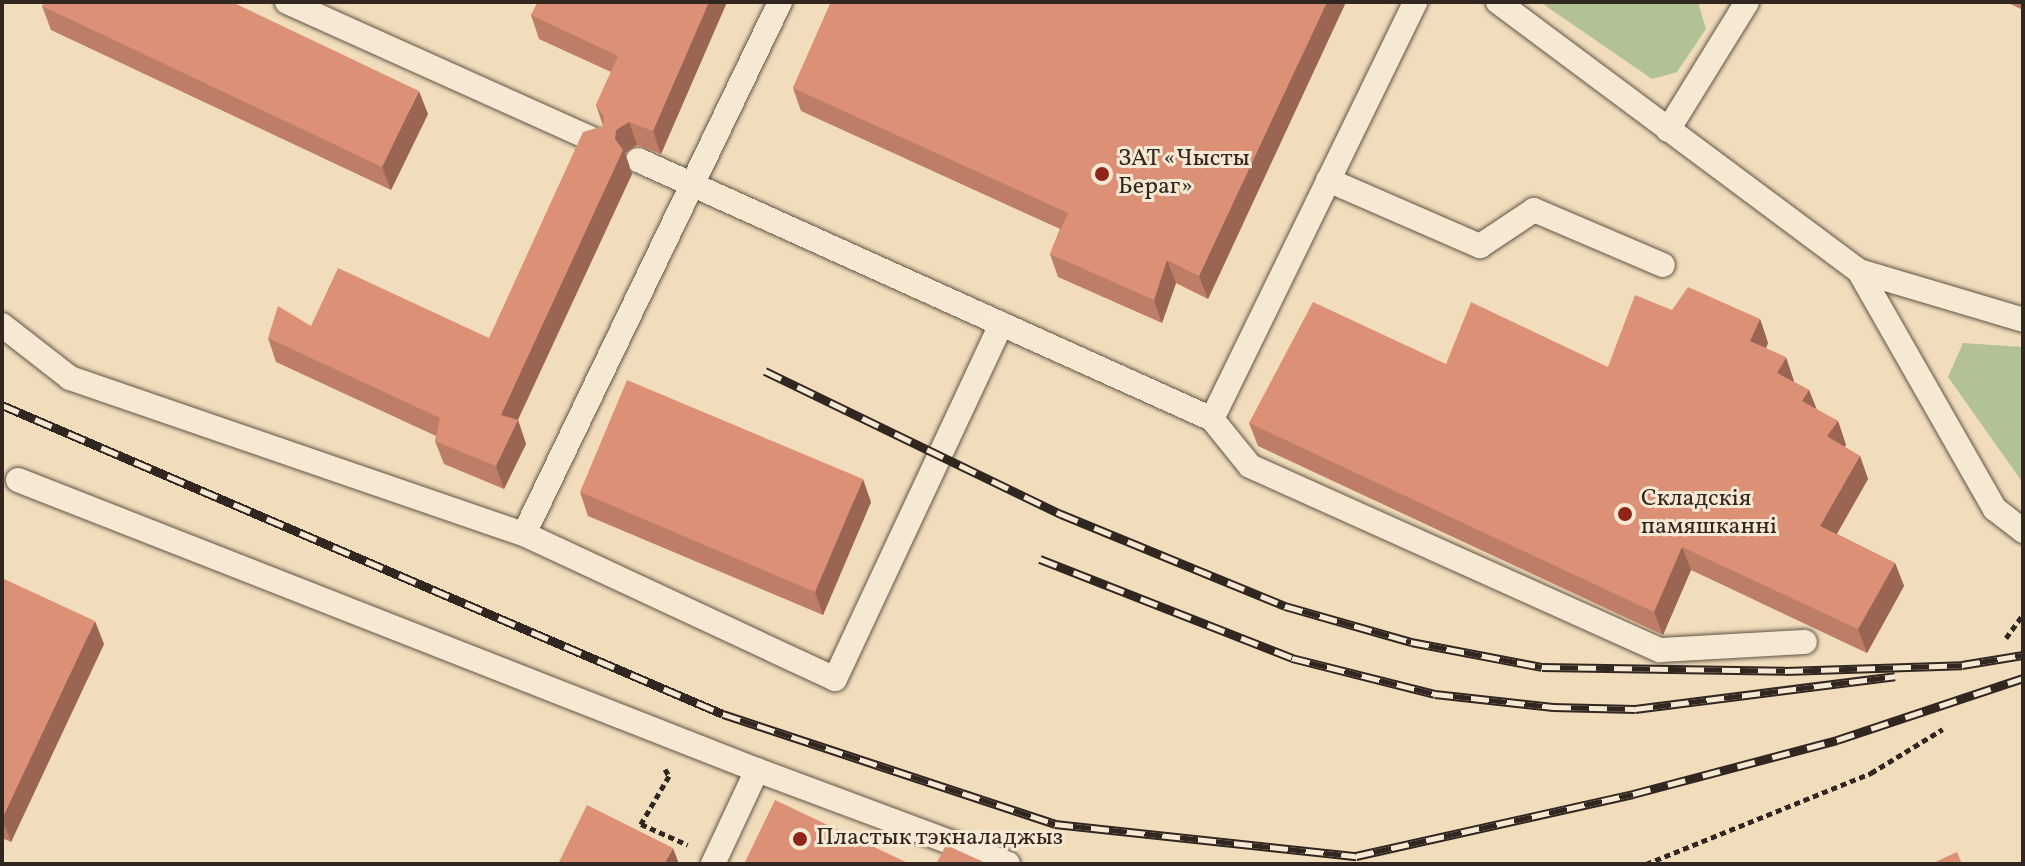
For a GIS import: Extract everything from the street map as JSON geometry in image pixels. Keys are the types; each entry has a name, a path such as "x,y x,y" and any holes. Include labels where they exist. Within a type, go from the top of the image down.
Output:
{"lane":[{"path":"287,2 598,142"},
{"path":"524,534 695,186 780,2"},
{"path":"1212,419 1415,2"},
{"path":"1498,2 1859,271 2023,320"},
{"path":"1668,130 1747,2"},
{"path":"638,160 1212,419 1250,466 1660,650 1805,642"},
{"path":"1328,180 1480,246 1534,210 1663,265"},
{"path":"1859,271 1995,509 2023,531"},
{"path":"2,325 70,378 524,534 835,679 1001,324"},
{"path":"18,480 757,770 1008,864"},
{"path":"713,864 757,770"}],"path":[{"path":"2006,638 2023,615"},
{"path":"1646,864 1871,773 1943,729"}],"green space":[{"path":"1540,2 1698,2 1706,29 1677,72 1652,79"},
{"path":"1963,343 2023,347 2023,483 1948,377"}],"building":[{"path":"44,2 232,2 419,91 382,167 42,6"},
{"path":"538,2 709,2 653,131 629,122 616,130 615,139 623,150 501,415 518,420 496,466 435,441 440,418 268,338 278,306 311,326 338,268 489,338 583,132 603,126 604,116 596,105 618,56 531,15"},
{"name":"ЗАТ «Чысты Бераг»","path":"831,2 1327,2 1199,276 1167,260 1154,300 1050,254 1068,213 793,88"},
{"name":"Складскія памяшканні","path":"1688,287 1760,319 1750,341 1786,357 1777,373 1809,390 1802,401 1838,421 1827,436 1860,456 1820,526 1895,563 1858,629 1682,547 1654,612 1249,423 1313,302 1446,364 1471,302 1608,367 1635,295 1672,310"},
{"path":"627,380 863,479 815,592 580,492"},
{"path":"2,578 95,621 2,819 4,658"},
{"name":"Пластык тэкналаджыз","path":"775,800 910,864 744,864"},
{"path":"587,805 673,848 664,864 558,864"},
{"path":"946,845 988,864 936,864"},
{"path":"1957,852 1962,864 1931,864"}],"railway":[{"path":"765,371 1061,514 1285,606 1411,642 1542,667 1785,671 1962,665 2023,655"},
{"path":"2,405 723,714 1055,824 1356,856 1633,794 1837,740 2023,678"},
{"path":"1040,559 1292,658 1435,694 1553,707 1635,709 1895,676"}],"place":[{"name":"ЗАТ «Чысты Бераг»","path":"1102,174"},
{"name":"Складскія памяшканні","path":"1625,514"},
{"name":"Пластык тэкналаджыз","path":"800,839"}]}
